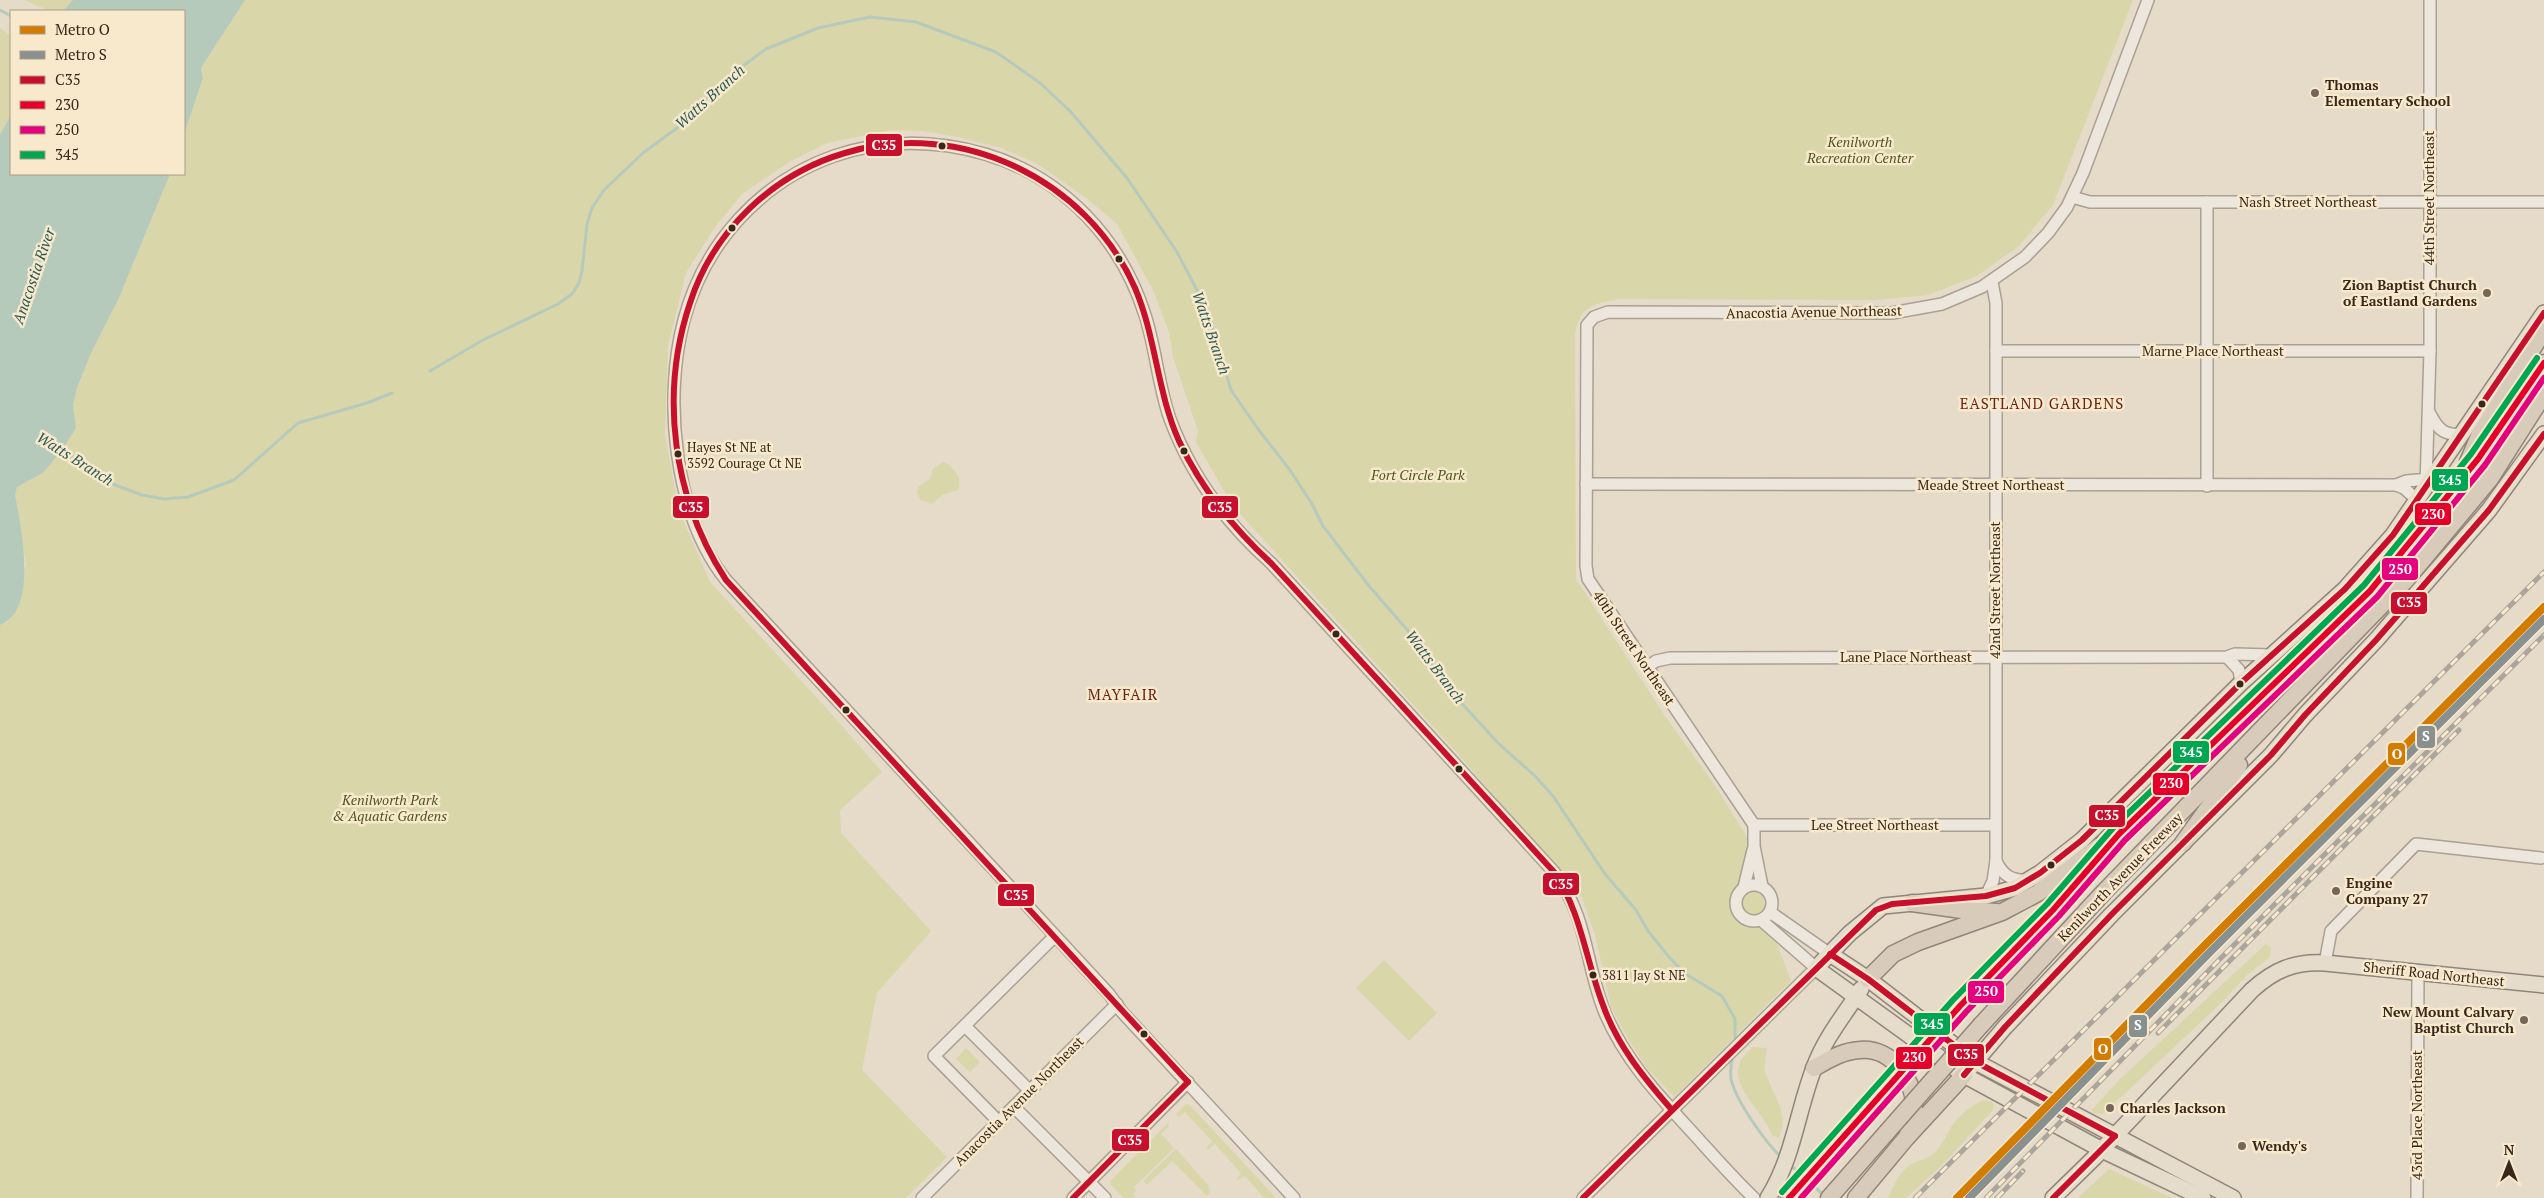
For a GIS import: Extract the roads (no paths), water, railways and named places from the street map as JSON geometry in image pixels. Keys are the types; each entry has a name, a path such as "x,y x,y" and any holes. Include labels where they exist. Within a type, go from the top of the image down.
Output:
{"highway":[{"path":"2458,484 2479,436 2544,330"},
{"name":"Kenilworth Avenue Freeway","path":"1790,1197 1960,1006 2053,910 2119,834 2370,591 2478,460 2544,363"},
{"name":"Kenilworth Avenue Freeway","path":"1829,1198 1981,1025 2104,892 2406,580 2490,479 2544,394"},
{"path":"2183,843 2246,756 2259,733"},
{"path":"1868,979 1880,966 1902,950 2002,912 2038,894 2090,852 2119,834"},
{"path":"1912,903 1962,910 2002,912"},
{"path":"1814,1068 1843,1053 1861,1049 1888,1057 1901,1068 1911,1088 1914,1110 1907,1137"},
{"path":"1857,1196 1907,1137 1964,1075"}],"main road":[{"path":"2203,1198 2102,1150 1964,1075 1816,968 1876,910 1892,904 1986,896 2015,888 2029,880 2082,840 2241,683 2345,588 2393,534 2417,500 2427,481 2462,434 2544,313"},
{"path":"1964,1075 2035,995 2271,755 2305,714 2409,604 2489,510 2544,434"},
{"path":"1830,954 1868,979 1976,1062 2233,1198"},
{"name":"Sheriff Road Northeast","path":"2054,1198 2102,1150 2180,1064 2262,981 2280,969 2295,964 2325,963 2544,985"},
{"path":"1768,1198 1777,1182 1795,1136 1814,1068 1826,1042 1868,979"}],"street":[{"name":"Anacostia Avenue Northeast","path":"1586,336 1590,321 1603,313 1892,313 1942,304 1992,282 2033,250 2056,224 2072,197 2087,163 2148,0"},
{"name":"44th Street Northeast","path":"2427,481 2426,423 2429,412 2430,351 2430,0"},
{"path":"1294,1198 726,580 710,558 701,539 683,479 674,422 676,358 689,302 713,253 746,211 786,178 830,157 884,145 943,145 996,158 1045,182 1087,215 1113,246 1132,282 1146,318 1158,378 1171,422 1195,472 1231,523 1270,563 1558,877 1579,915 1597,989 1612,1026 1642,1076 1754,1198"},
{"name":"Nash Street Northeast","path":"2072,197 2090,202 2544,202"},
{"path":"2207,202 2207,486"},
{"name":"42nd Street Northeast","path":"1986,896 1993,881 1996,861 1996,303 1992,282"},
{"name":"40th Street Northeast","path":"1586,336 1586,566 1588,578 1754,825"},
{"name":"Marne Place Northeast","path":"1996,351 2430,351"},
{"path":"2429,412 2441,431 2450,434 2462,434"},
{"name":"Meade Street Northeast","path":"1586,484 2207,486 2396,485 2406,481 2427,481"},
{"path":"2396,485 2404,488 2417,500"},
{"name":"Lane Place Northeast","path":"1647,667 1656,661 1670,658 2227,657 2235,654 2271,655"},
{"path":"2227,657 2239,670 2241,683"},
{"path":"1754,825 1754,846 1762,886"},
{"name":"Lee Street Northeast","path":"1754,825 1995,825"},
{"path":"2325,963 2331,931 2416,844 2541,858"},
{"path":"1744,887 1750,885 1762,886 1767,890 1772,900 1770,912 1761,920 1748,921 1739,914 1736,908 1737,896 1744,887 1754,846"},
{"path":"1996,861 2005,875 2019,881 2029,880"},
{"path":"1770,912 1830,954"},
{"path":"1583,1198 1816,968 1761,920"},
{"path":"999,1122 934,1056 1054,937"},
{"name":"43rd Place Northeast","path":"2417,1198 2418,972"},
{"name":"Anacostia Avenue Northeast","path":"922,1198 1117,1004"},
{"path":"965,1026 1030,1091"},
{"path":"1073,1198 1188,1082"},
{"path":"1014,1107 1105,1198"}],"water":[{"path":"73,0 245,0 201,68 203,78 185,132 185,10 64,10"},
{"name":"Anacostia River","path":"10,117 10,175 170,175 119,298 91,353 77,388 73,405 76,428 62,450 43,473 17,487 15,495 23,546 23,586 20,603 12,616 0,625 0,134"}],"waterway":[{"path":"0,10 10,15"},
{"name":"Watts Branch","path":"430,371 483,340 558,304 572,294 579,283 582,271 587,224 592,208 604,190 643,153 677,128 728,77 766,49 818,28 870,17 916,22 996,52 1040,83 1070,111 1127,178 1177,252 1202,300 1210,318 1231,390 1290,470 1312,504 1323,526 1369,586 1416,640 1444,684 1499,744 1534,775 1553,796 1605,874 1636,910 1648,931 1669,957 1684,973 1722,996 1735,1019 1735,1042"},
{"name":"Watts Branch","path":"61,449 115,485 142,495 164,499 188,497 234,480 298,423 367,403 392,393"},
{"name":"Watts Branch","path":"1733,1055 1731,1079 1734,1088 1760,1132 1782,1158"},
{"name":"Watts Branch","path":"1789,1164 1803,1176"},
{"name":"Watts Branch","path":"1809,1182 1825,1196"}],"railway":[{"path":"1915,1198 2544,572"},
{"path":"1986,1198 2221,958 2544,635"},
{"path":"2158,1033 2459,730"},
{"path":"1997,1198 2023,1171"}],"metro line":[{"name":"O","path":"1957,1198 2206,944 2544,607"},
{"name":"S","path":"1969,1198 2212,950 2544,619"}],"place":[{"name":"Thomas Elementary School","path":"2315,93"},
{"name":"Zion Baptist Church of Eastland Gardens","path":"2487,293"},
{"name":"Hayes St NE at 3592 Courage Ct NE","path":"678,454"},
{"name":"Engine Company 27","path":"2336,891"},
{"name":"3811 Jay St NE","path":"1593,975"},
{"name":"New Mount Calvary Baptist Church","path":"2524,1020"},
{"name":"Charles Jackson","path":"2110,1108"},
{"name":"Wendy's","path":"2242,1146"}],"district":[{"name":"EASTLAND GARDENS","path":"2042,404"},
{"name":"MAYFAIR","path":"1123,695"}],"park label":[{"name":"Kenilworth Recreation Center","path":"1860,150"},
{"name":"Fort Circle Park","path":"1418,475"},
{"name":"Kenilworth Park & Aquatic Gardens","path":"390,808"}]}
